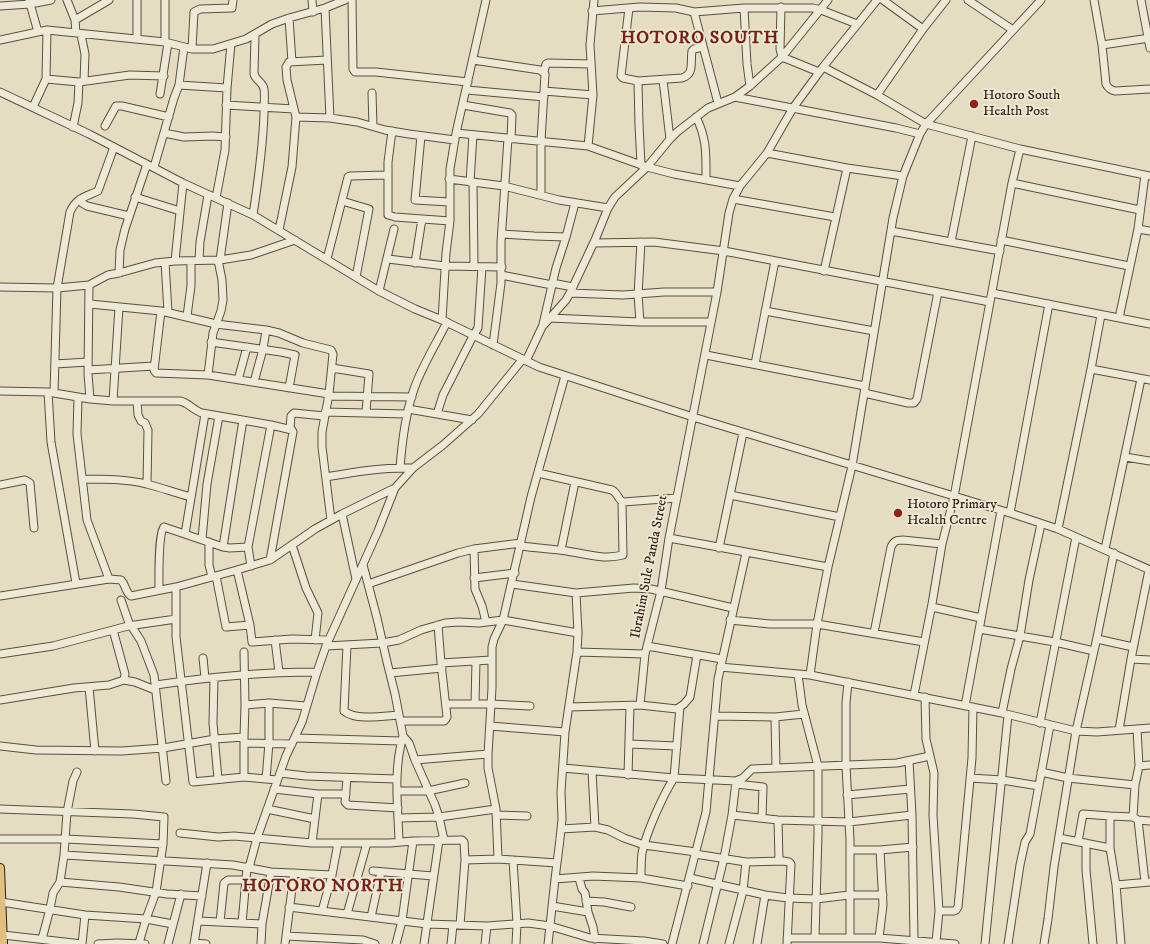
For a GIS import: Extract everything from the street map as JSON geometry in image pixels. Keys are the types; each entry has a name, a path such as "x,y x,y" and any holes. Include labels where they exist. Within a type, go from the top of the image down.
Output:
{"main road":[{"path":"0,868 3,944"}],"street":[{"path":"0,6 51,0"},
{"path":"67,0 75,20 84,54 82,81 73,127"},
{"path":"75,20 109,0"},
{"path":"137,0 137,39"},
{"path":"160,94 164,76 167,42 165,0"},
{"path":"192,49 194,12 200,9 232,8 233,0"},
{"path":"312,0 313,12"},
{"path":"0,40 47,30 167,42 192,49 214,49 255,35 272,24 325,8 334,2 345,0"},
{"path":"352,0 353,70 355,72 376,72 468,86 544,94 593,95"},
{"path":"400,468 402,441 412,397 417,382 444,321 446,266 450,221 450,169 455,137 468,86 486,0"},
{"path":"588,146 593,95 590,44 594,0"},
{"path":"676,0 676,8"},
{"path":"768,8 769,0"},
{"path":"242,923 247,868 250,864 256,838 280,773 302,722 327,643 378,531 395,488 413,468 472,420 524,361 542,327 572,290 594,243 608,208 616,197 670,139 696,117 718,103 735,97 750,86 782,57 828,0"},
{"name":"Ibrahim Sule Panda Street","path":"577,652 645,654 661,591 669,538 706,355 724,252 729,213 733,199 740,186 767,153 793,108 821,70 877,0"},
{"path":"883,0 923,29"},
{"path":"877,95 923,29 946,0"},
{"path":"968,0 1013,30"},
{"path":"810,675 817,624 828,567 852,466 882,281 903,176 920,134 926,124 1041,0"},
{"path":"1094,0 1102,46 1106,84 1110,90 1115,91 1150,89"},
{"path":"1141,0 1150,48"},
{"path":"29,2 38,32"},
{"path":"592,11 629,8 640,3 694,12 744,8 813,8 857,24"},
{"path":"325,8 330,118"},
{"path":"629,8 621,76 626,79 663,80 682,78 690,73 692,51 703,47"},
{"path":"744,8 747,64 750,86"},
{"path":"781,8 780,49 782,57"},
{"path":"694,12 718,103"},
{"path":"289,18 292,62"},
{"path":"33,107 46,79 47,30"},
{"path":"253,215 264,130 264,87 256,80 254,74 255,35"},
{"path":"1102,46 1149,38"},
{"path":"216,198 226,137 226,105 231,44"},
{"path":"119,274 120,250 129,216 135,198 164,133 179,85 184,47"},
{"path":"782,57 821,70 877,95 926,124 1020,149 1147,175 1138,229 1119,318"},
{"path":"279,230 292,167 296,117 287,80 286,67 287,64 292,62 327,60"},
{"path":"473,60 540,70 544,72"},
{"path":"541,195 540,141 544,94 544,72 546,64 551,62 591,64"},
{"path":"46,79 82,81 130,75 164,76"},
{"path":"638,80 639,125 644,166"},
{"path":"663,80 670,139"},
{"path":"179,85 227,88"},
{"path":"0,92 114,147 182,183 253,215 379,291 415,309 444,321 524,361 565,376 743,433 1010,513 1058,529 1149,570 1133,647 1119,730"},
{"path":"372,93 373,126"},
{"path":"735,97 920,134"},
{"path":"226,105 294,108"},
{"path":"463,105 510,113 512,115 504,186 502,267 493,345"},
{"path":"105,126 116,106 122,106 168,117"},
{"path":"296,117 330,118 357,122 392,131 421,136 455,137 473,135 588,146 644,166 674,174 740,186"},
{"path":"696,117 702,129 706,147 706,179"},
{"path":"392,131 387,175 388,215 450,221"},
{"path":"164,133 184,137 226,137"},
{"path":"473,135 472,182 474,266"},
{"path":"421,136 415,200 449,202"},
{"path":"951,242 972,136"},
{"path":"76,583 51,442 51,393 55,364 57,288 70,212 74,204 80,199 98,191 114,147"},
{"path":"914,695 932,607 942,544 954,497 1012,183 1020,149"},
{"path":"767,153 847,168 903,176"},
{"path":"824,270 847,168"},
{"path":"327,259 349,176 387,175"},
{"path":"449,179 504,186 575,203 608,208"},
{"path":"175,261 182,183"},
{"path":"1012,183 1140,210"},
{"path":"199,260 200,242 208,195"},
{"path":"135,198 180,210"},
{"path":"80,199 82,203 87,206 129,216"},
{"path":"733,199 835,217"},
{"path":"342,200 369,209 356,277"},
{"path":"208,375 212,342 223,300 219,260 228,203"},
{"path":"542,327 556,268 575,203"},
{"path":"414,263 422,219"},
{"path":"379,291 388,259 394,229"},
{"path":"1138,229 1150,231"},
{"path":"891,231 1000,251"},
{"path":"502,234 566,237"},
{"path":"0,287 57,288 89,284 108,275 119,274 155,263 219,260 251,256 295,240"},
{"path":"1002,240 1129,266"},
{"path":"594,243 641,242 681,245 824,270 990,302"},
{"path":"640,322 638,295 641,242"},
{"path":"388,259 446,266 502,267"},
{"path":"187,316 191,286 191,261"},
{"path":"755,364 775,261"},
{"path":"165,262 164,312 154,366 156,374 208,375 328,395 412,397"},
{"path":"437,414 443,395 479,325 482,267"},
{"path":"501,275 552,284 572,290 638,295 664,292 717,292"},
{"path":"89,284 90,304 88,370 90,399"},
{"path":"706,355 755,364 865,390 908,403 914,403 917,399 938,292"},
{"path":"992,293 1150,324"},
{"path":"90,304 164,312 187,316 216,324 266,330 280,333 303,343 331,350 333,354 332,368 322,447 331,520"},
{"path":"1010,513 1049,304"},
{"path":"112,401 119,307"},
{"path":"765,311 874,331"},
{"path":"1058,529 1101,315"},
{"path":"550,318 640,322 711,322"},
{"path":"254,382 263,349 266,330"},
{"path":"212,342 295,355 289,388"},
{"path":"238,380 247,347"},
{"path":"55,364 88,362"},
{"path":"88,370 154,366"},
{"path":"332,368 369,374 366,412"},
{"path":"1091,369 1150,380"},
{"path":"498,859 496,812 488,768 492,704 492,647 503,620 515,573 531,496 565,376"},
{"path":"1105,550 1142,379"},
{"path":"0,391 51,393 112,401 184,402 197,412 290,429"},
{"path":"78,397 78,434 87,520 109,578"},
{"path":"137,401 140,421 145,423 148,430 146,484"},
{"path":"270,560 293,432 290,429 291,416 294,413 325,414 408,411 472,420"},
{"path":"185,534 205,414"},
{"path":"219,416 207,484 205,541 209,565 214,577 226,627 250,625"},
{"path":"222,547 243,420"},
{"path":"251,566 248,547 271,425"},
{"path":"719,548 743,433"},
{"path":"1125,457 1150,461"},
{"path":"326,477 354,472 413,468"},
{"path":"368,584 458,553 474,550 521,545 607,557 623,555 622,502 614,491 538,473"},
{"path":"82,479 125,480 146,484 169,492 191,497"},
{"path":"0,485 25,480 28,482 34,528"},
{"path":"561,550 575,482"},
{"path":"0,596 109,578 121,580 125,585 127,592 131,596 176,587 214,577 270,560 315,529 395,488"},
{"path":"730,495 840,517"},
{"path":"622,502 677,498"},
{"path":"966,706 1001,511"},
{"path":"342,514 356,579"},
{"path":"985,944 1002,780 1005,714 1011,669 1020,636 1029,580 1041,524"},
{"path":"159,590 160,547 163,527 168,527 222,547 248,547"},
{"path":"1040,723 1076,537"},
{"path":"669,538 828,567"},
{"path":"874,633 891,547 894,543 897,540 903,540 942,544"},
{"path":"292,545 306,588 318,612 315,640"},
{"path":"474,550 475,590 482,606 486,622"},
{"path":"672,944 706,812 718,679 746,553"},
{"path":"1044,944 1054,867 1076,731 1097,639 1114,553"},
{"path":"362,565 368,584 400,718 402,738 398,756 396,779 399,842"},
{"path":"237,570 250,625 252,642 292,639 315,640 347,645 382,643 398,640 421,630 438,625 459,622 486,622 503,620 578,633"},
{"path":"474,578 515,573"},
{"path":"512,584 576,593 634,588 661,591 733,608"},
{"path":"176,587 176,637 193,782 244,777 278,780"},
{"path":"548,944 561,829 561,792 565,732 577,652 578,633 576,593"},
{"path":"121,600 130,626 140,641 154,675 166,781"},
{"path":"932,607 981,618"},
{"path":"0,654 53,646 130,626 176,619"},
{"path":"730,620 770,624 817,624 924,642"},
{"path":"347,645 344,711 348,714 370,717 444,720 447,717 438,625"},
{"path":"979,629 1055,642 1094,651"},
{"path":"113,630 125,674 124,680"},
{"path":"1097,639 1133,647"},
{"path":"275,640 279,672"},
{"path":"647,646 722,659"},
{"path":"244,652 246,674 244,777"},
{"path":"640,705 645,654"},
{"path":"569,707 640,705 675,709 680,707 690,697 697,655"},
{"path":"203,658 205,678"},
{"path":"1131,659 1150,660"},
{"path":"390,673 441,665 491,660"},
{"path":"475,704 476,661"},
{"path":"720,667 810,675 973,707 1088,733 1150,728"},
{"path":"0,700 109,685 124,680 156,687 181,681 246,674 317,672"},
{"path":"798,674 804,714 818,766 815,938"},
{"path":"214,678 213,723 218,779"},
{"path":"848,682 846,703 846,766 850,850 850,938"},
{"path":"89,687 95,751"},
{"path":"925,697 926,739 934,772 933,815 939,911 936,942"},
{"path":"246,705 269,703 306,706"},
{"path":"266,779 269,743 269,703"},
{"path":"446,704 530,706"},
{"path":"628,775 630,706"},
{"path":"641,878 644,845 654,819 674,778 680,707"},
{"path":"939,911 954,911 958,907 972,758 973,707"},
{"path":"715,716 775,717 804,714"},
{"path":"775,717 776,768"},
{"path":"1008,944 1020,865 1025,842 1030,834 1050,725"},
{"path":"490,726 565,732"},
{"path":"1116,885 1147,882 1136,818 1135,785 1139,766 1137,729"},
{"path":"0,746 36,750 95,751 163,748 215,739 269,743 402,738 409,743 439,817 442,840 434,876 424,944"},
{"path":"629,744 676,746"},
{"path":"415,760 488,754"},
{"path":"703,944 724,858 736,783 752,769 846,766 909,761 930,756"},
{"path":"909,761 913,847 914,940"},
{"path":"1139,766 1150,765"},
{"path":"562,768 628,775 709,779 763,788 762,818"},
{"path":"592,771 595,827"},
{"path":"42,939 53,893 60,882 64,855 67,812 73,781 77,772"},
{"path":"1041,772 1068,778 1135,785"},
{"path":"280,773 306,776 396,779"},
{"path":"347,778 345,802 348,805 398,808"},
{"path":"970,778 1002,780 1039,786"},
{"path":"397,791 428,791 465,783"},
{"path":"274,789 318,794 346,794"},
{"path":"847,795 910,789"},
{"path":"312,843 318,794"},
{"path":"0,809 133,814 164,817 163,844 156,892 139,944 117,942 98,944"},
{"path":"267,810 315,819"},
{"path":"398,818 439,817 496,812 527,816"},
{"path":"1078,842 1083,814 1136,818 1150,821"},
{"path":"732,815 778,820 849,822 912,815"},
{"path":"1110,816 1110,848 1116,885 1121,944"},
{"path":"778,820 779,861"},
{"path":"561,829 595,827 608,830 624,838 644,845 746,862 788,861 791,864 788,898 787,941 815,938 879,938 955,944"},
{"path":"180,833 312,843 462,840 464,842 465,860 457,925 451,944"},
{"path":"1059,838 1110,848"},
{"path":"0,839 65,839 163,844"},
{"path":"396,944 402,921 413,841"},
{"path":"322,912 338,843"},
{"path":"347,914 367,843"},
{"path":"1086,843 1086,870 1093,944"},
{"path":"850,850 880,850 913,847"},
{"path":"879,938 883,894 880,850"},
{"path":"64,855 233,865 271,872 332,874"},
{"path":"465,860 498,859 557,863"},
{"path":"513,860 518,924 516,944"},
{"path":"729,944 742,890 746,862"},
{"path":"206,944 194,944 207,863"},
{"path":"373,871 434,876"},
{"path":"262,944 262,924 271,872"},
{"path":"371,917 381,872"},
{"path":"285,944 294,873"},
{"path":"555,879 593,876 641,878 688,886"},
{"path":"579,878 582,889 585,893 595,939"},
{"path":"690,878 765,896 788,898 816,899 849,895 883,894"},
{"path":"220,922 224,883 228,880 246,880"},
{"path":"60,882 119,886 156,892 202,896"},
{"path":"168,944 181,894"},
{"path":"757,944 765,896"},
{"path":"586,901 604,902 631,907"},
{"path":"2,902 86,914 146,919 173,924"},
{"path":"552,906 588,912"},
{"path":"289,907 427,924 487,926 528,924 550,926 577,935 609,942 644,941 663,944"},
{"path":"3,935 82,944 86,914"},
{"path":"198,921 262,924"},
{"path":"485,944 487,926"},
{"path":"286,936 312,940 363,940 375,944"}],"place":[{"name":"Hotoro South Health Post","path":"974,104"},
{"name":"Hotoro Primary Health Centre","path":"898,513"}],"district":[{"name":"HOTORO SOUTH","path":"700,39"},
{"name":"HOTORO NORTH","path":"323,887"}]}
